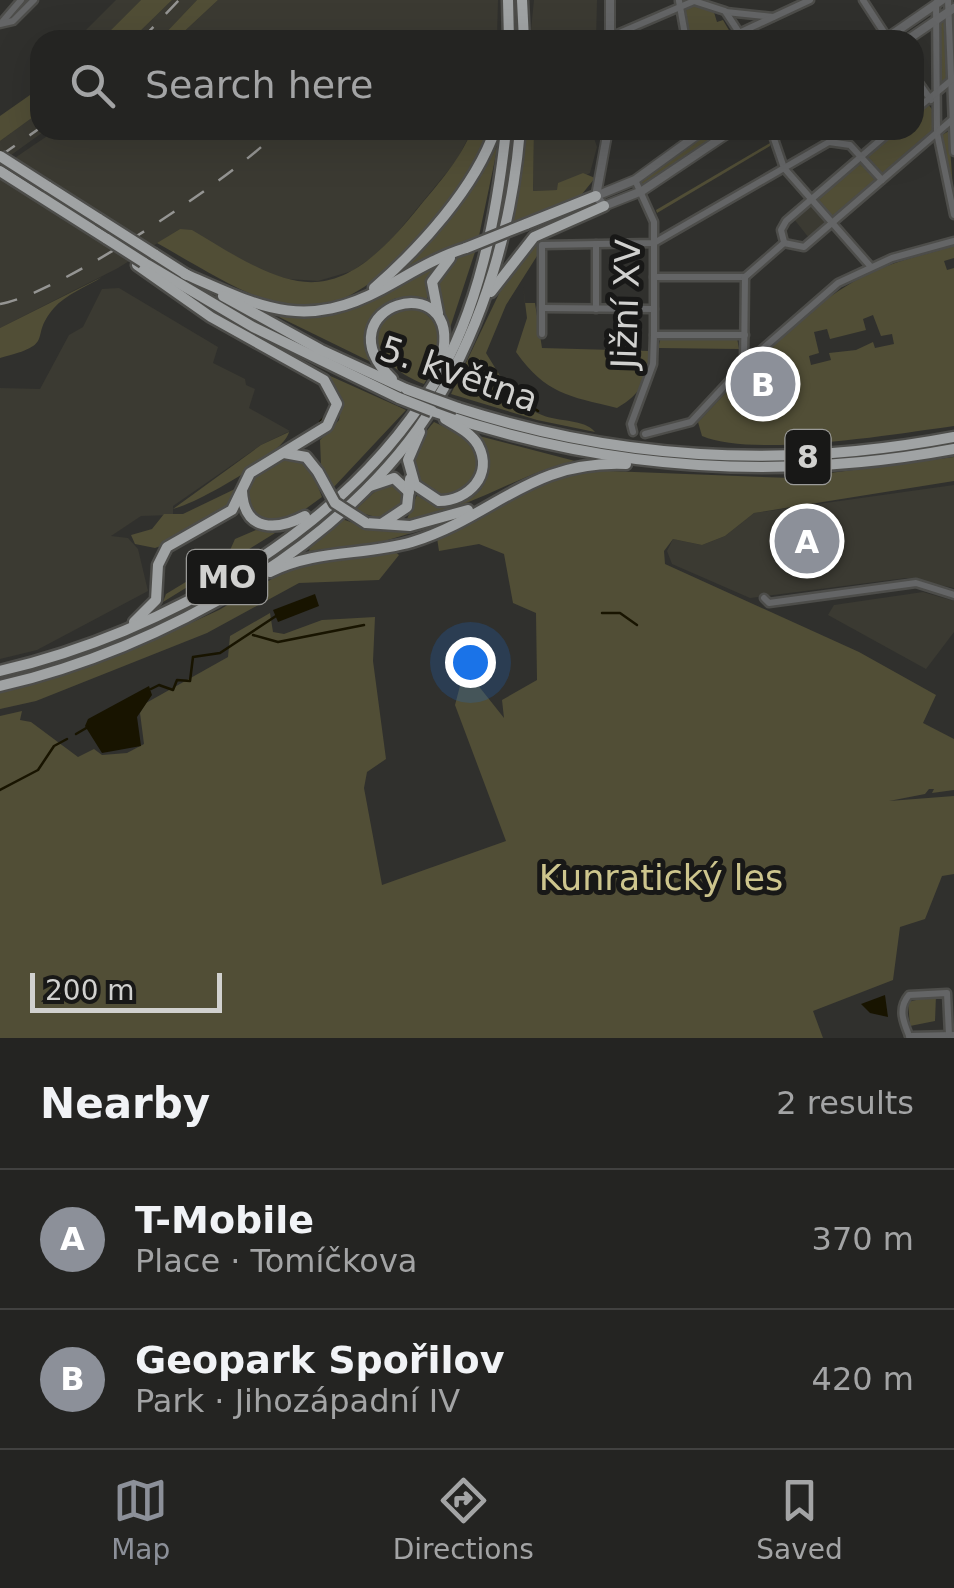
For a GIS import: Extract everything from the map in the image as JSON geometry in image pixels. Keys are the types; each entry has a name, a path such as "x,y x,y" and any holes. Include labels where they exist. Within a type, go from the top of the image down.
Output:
{"highway":[{"path":"508,0 510,30"},
{"path":"522,0 524,30"},
{"path":"358,302 404,258 448,207 485,155 491,140"},
{"name":"MO","path":"0,671 122,632 234,573 323,507 390,443 435,382 456,340 480,268 504,140"},
{"name":"MO","path":"0,686 126,646 238,588 314,534 360,492 432,409 482,305 503,234 518,140"},
{"name":"5. května","path":"0,156 185,274 292,335 432,409 453,416 569,449 687,467 810,468 954,449"},
{"path":"0,171 140,263 190,304 328,384 337,401 335,416 308,438 255,468 229,512 167,547 158,564 154,604 122,632"},
{"path":"185,274 253,304 291,312 329,311 358,302 466,248 600,201"},
{"path":"482,305 529,242 600,201"},
{"path":"435,382 446,338 432,298 434,277 466,248"},
{"name":"5. května","path":"140,263 277,339 453,416 576,440 712,457 832,455 954,437"},
{"path":"403,393 375,357 371,342 375,322 386,310 405,302 425,305 440,318"},
{"path":"369,524 396,518 410,498 410,452 432,409"},
{"path":"409,474 422,494 439,500 458,498 473,488 482,470 480,450 453,416"},
{"path":"308,438 318,472"},
{"path":"283,452 306,457 335,503 369,524 431,522 492,501"},
{"path":"238,588 311,555 411,542 570,467 687,467"},
{"path":"360,492 394,478 405,484 410,498"},
{"path":"242,485 247,513 265,526 284,526 323,507"}],"street":[{"path":"1,24 21,0"},
{"path":"1,24 13,21 34,0"},
{"path":"610,0 610,30"},
{"path":"754,30 810,0"},
{"path":"863,0 881,30"},
{"path":"900,30 941,1"},
{"path":"941,1 951,10 954,152"},
{"path":"941,1 936,20 937,133 954,215"},
{"path":"679,2 684,30"},
{"path":"627,30 679,2 701,2 724,11 777,17"},
{"path":"922,30 951,10"},
{"path":"724,11 737,30"},
{"path":"924,103 952,79"},
{"path":"924,90 937,109"},
{"path":"784,243 792,248 804,247 953,122"},
{"path":"600,201 607,140"},
{"path":"600,201 690,140"},
{"path":"600,201 642,191 718,140"},
{"path":"774,140 784,168 871,267"},
{"path":"784,243 782,225 881,140"},
{"path":"542,334 542,245 654,243 837,141 850,145 882,180"},
{"path":"601,177 605,186 615,188"},
{"name":"Jižní XV","path":"633,432 631,424 653,364 654,334 652,213 635,180"},
{"path":"645,434 691,422 744,366 838,284 871,267 954,241"},
{"path":"654,277 745,277 784,243"},
{"path":"596,244 596,309"},
{"path":"744,366 745,277"},
{"path":"542,308 654,309"},
{"path":"654,334 745,335"},
{"path":"764,598 769,602 916,583 954,595"},
{"path":"947,993 951,1035 910,1037 901,1011 909,995 947,993"}],"shaded area":[{"path":"116,0 141,0 111,30 86,30"},
{"path":"172,0 197,0 168,30 141,30"},
{"path":"218,0 498,0 497,30 186,30"},
{"path":"534,0 597,0 596,30 531,30"},
{"path":"30,119 32,140 0,163 0,141"},
{"path":"41,140 467,140 457,160 383,250 352,271 318,281 274,278 180,229 118,268 0,328 0,168"},
{"path":"534,140 595,140 597,147 590,173 557,190 533,191"},
{"path":"811,204 827,222 809,238 794,219"},
{"path":"119,288 218,347 213,363 245,379 246,385 255,389 249,408 290,431 261,445 173,506 173,515 141,516 111,536 128,538 138,549 148,591 37,650 0,659 0,388 40,389 69,335 83,327 102,289"},
{"path":"954,485 954,588 906,578 750,598 672,564 667,551 673,539 702,545 725,536 754,513"},
{"path":"923,592 954,601 954,632 926,669 828,615 834,605"},
{"path":"315,594 319,606 278,622 273,610"},
{"path":"149,686 152,695 137,717 141,746 102,753 85,726 88,719"},
{"path":"885,995 888,1017 870,1013 861,1004"}],"green space":[{"path":"141,0 172,0 141,30 111,30"},
{"path":"197,0 218,0 186,30 168,30"},
{"path":"695,4 713,9 717,22 723,20 729,30 687,30 682,7"},
{"path":"946,20 948,79 942,84 938,24"},
{"path":"30,95 30,119 0,141 0,116"},
{"path":"928,104 934,112 934,131 924,139 924,107"},
{"path":"949,131 954,205 940,136"},
{"path":"467,140 488,140 453,196 387,269 355,293 325,304 295,306 265,299 157,243 180,229 192,230 284,278 309,282 334,279 359,267 385,245 461,153"},
{"path":"525,140 534,140 533,191 557,190 558,183 583,173 595,178 578,199 512,223"},
{"path":"697,140 711,140 642,187 640,180"},
{"path":"886,140 923,140 882,175 867,156"},
{"path":"498,145 479,236 400,272 468,193"},
{"path":"770,146 657,213 656,210"},
{"path":"860,162 876,181 832,218 817,200"},
{"path":"537,241 537,256 506,305 486,353 502,379 496,393 542,415 585,425 595,432 537,420 451,394 507,277"},
{"path":"954,246 954,258 944,261 947,270 954,268 954,426 789,445 726,442 702,436 698,422 776,341 820,304 876,270","holes":["873,315 881,336 892,334 894,344 875,348 873,342 856,350 829,353 831,360 811,365 809,356 819,353 814,332 827,329 830,339 866,330 863,319"]},
{"path":"476,249 450,328 441,308 438,279 453,260"},
{"path":"433,268 427,299 396,298 373,317 368,334 371,362 279,317 341,311"},
{"path":"102,277 59,303 46,318 36,344 0,358 0,328"},
{"path":"525,303 535,303 542,348 649,351 645,378 638,391 617,408 571,396 548,385 516,352 527,318"},
{"path":"410,306 432,320 439,338 435,360 424,384 408,377 384,357 375,335 391,314"},
{"path":"661,337 737,338 739,349 658,348"},
{"path":"288,357 406,410 332,489 321,464 320,440 339,420 342,398 330,380"},
{"path":"434,422 462,435 477,454 471,482 444,497 421,486 415,469 419,444"},
{"path":"289,432 256,465 173,509 261,445"},
{"path":"479,436 575,461 451,509 407,519 417,495 438,504 450,504 471,498 480,490 487,468"},
{"path":"283,457 296,462 302,458 322,497 293,518 266,523 253,515 248,488 259,472"},
{"name":"Kunratický les","path":"954,457 954,481 754,513 725,536 702,545 673,539 664,551 665,564 859,652 936,695 923,723 954,739 954,790 932,793 934,789 929,789 925,794 889,801 954,796 954,874 942,876 925,919 900,927 893,980 813,1011 823,1038 0,1038 0,716 22,711 20,720 31,722 78,757 94,749 102,755 127,753 144,744 140,713 146,703 228,657 230,636 270,613 273,632 284,634 322,620 375,617 373,661 386,759 367,772 364,788 382,885 506,841 455,705 461,682 477,684 504,718 502,700 537,680 536,613 513,603 504,554 479,544 439,551 437,538 536,485 583,470 791,478"},
{"path":"395,482 405,495 404,503 383,519 354,511 383,484"},
{"path":"237,488 227,510 164,545 155,548 135,544 131,535 152,529 164,514 183,514"},
{"path":"342,519 376,531 435,526 381,542 309,551 311,544"},
{"path":"256,530 275,533 163,602 166,594 227,557 235,539"},
{"path":"393,550 399,555 379,580 299,583 207,633 36,701 0,709 0,693 136,648 219,610 292,567 317,559"},
{"path":"936,995 935,1021 910,1026 908,1002"}],"waterway":[{"path":"498,395 503,383"},
{"path":"499,393 517,397 538,411"},
{"path":"320,422 327,415"},
{"path":"602,613 620,613 637,625"},
{"path":"151,689 159,685 173,690 177,680 190,681 193,657 220,653 276,616"},
{"path":"253,635 278,642 364,625"},
{"path":"76,734 88,727"},
{"path":"0,790 38,770 54,746 67,739"}],"railway":[{"path":"150,30 179,0"},
{"path":"0,156 30,135"},
{"path":"0,304 27,296 103,257 188,202 268,140"}],"place":[{"name":"Geopark Spořilov","path":"763,384"},
{"name":"T-Mobile","path":"807,541"}]}
